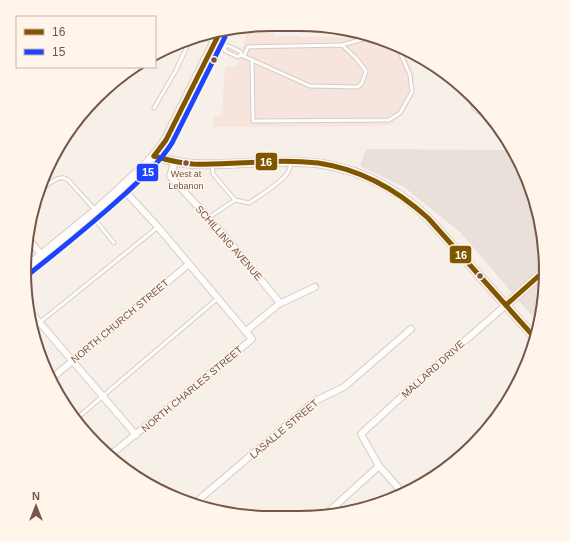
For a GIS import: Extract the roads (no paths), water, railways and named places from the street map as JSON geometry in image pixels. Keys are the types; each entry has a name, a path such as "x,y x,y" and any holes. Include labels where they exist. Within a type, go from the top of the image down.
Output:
{"main road":[{"path":"31,264 93,213 154,156 166,140 213,38"}],"street":[{"path":"154,156 193,164 291,162 320,164 347,170 374,180 397,193 419,209 531,333"},
{"name":"SCHILLING AVENUE","path":"175,161 170,176 223,234 280,302 279,304"},
{"path":"122,187 246,331"},
{"path":"33,244 42,255"},
{"name":"NORTH CHURCH STREET","path":"55,375 189,264"},
{"path":"506,305 539,276"},
{"name":"NORTH CHARLES STREET","path":"114,452 252,339 246,331 279,304 315,286"},
{"name":"MALLARD DRIVE","path":"379,466 362,434 426,375 506,305"},
{"path":"36,318 136,435"},
{"name":"LASALLE STREET","path":"199,500 315,401 344,387 411,329"},
{"path":"332,509 379,466 399,489"}],"lane":[{"path":"215,38 224,46 225,51 238,57 243,56 310,86 358,87 362,83 366,71 356,58 342,45"},
{"path":"243,56 248,47 342,45 362,39"},
{"path":"154,108 175,72 187,46"},
{"path":"224,46 229,46 241,52 243,56"},
{"path":"252,60 253,121 389,120 400,113 412,92 410,75 400,53"},
{"path":"212,164 213,174 235,200 249,203 286,176 290,170 291,162"},
{"path":"46,187 60,178 65,178 70,181 114,243"},
{"path":"208,218 235,200"},
{"path":"37,324 158,227"},
{"path":"80,416 218,298"}],"place":[{"name":"West at Lebanon","path":"186,163"}]}
